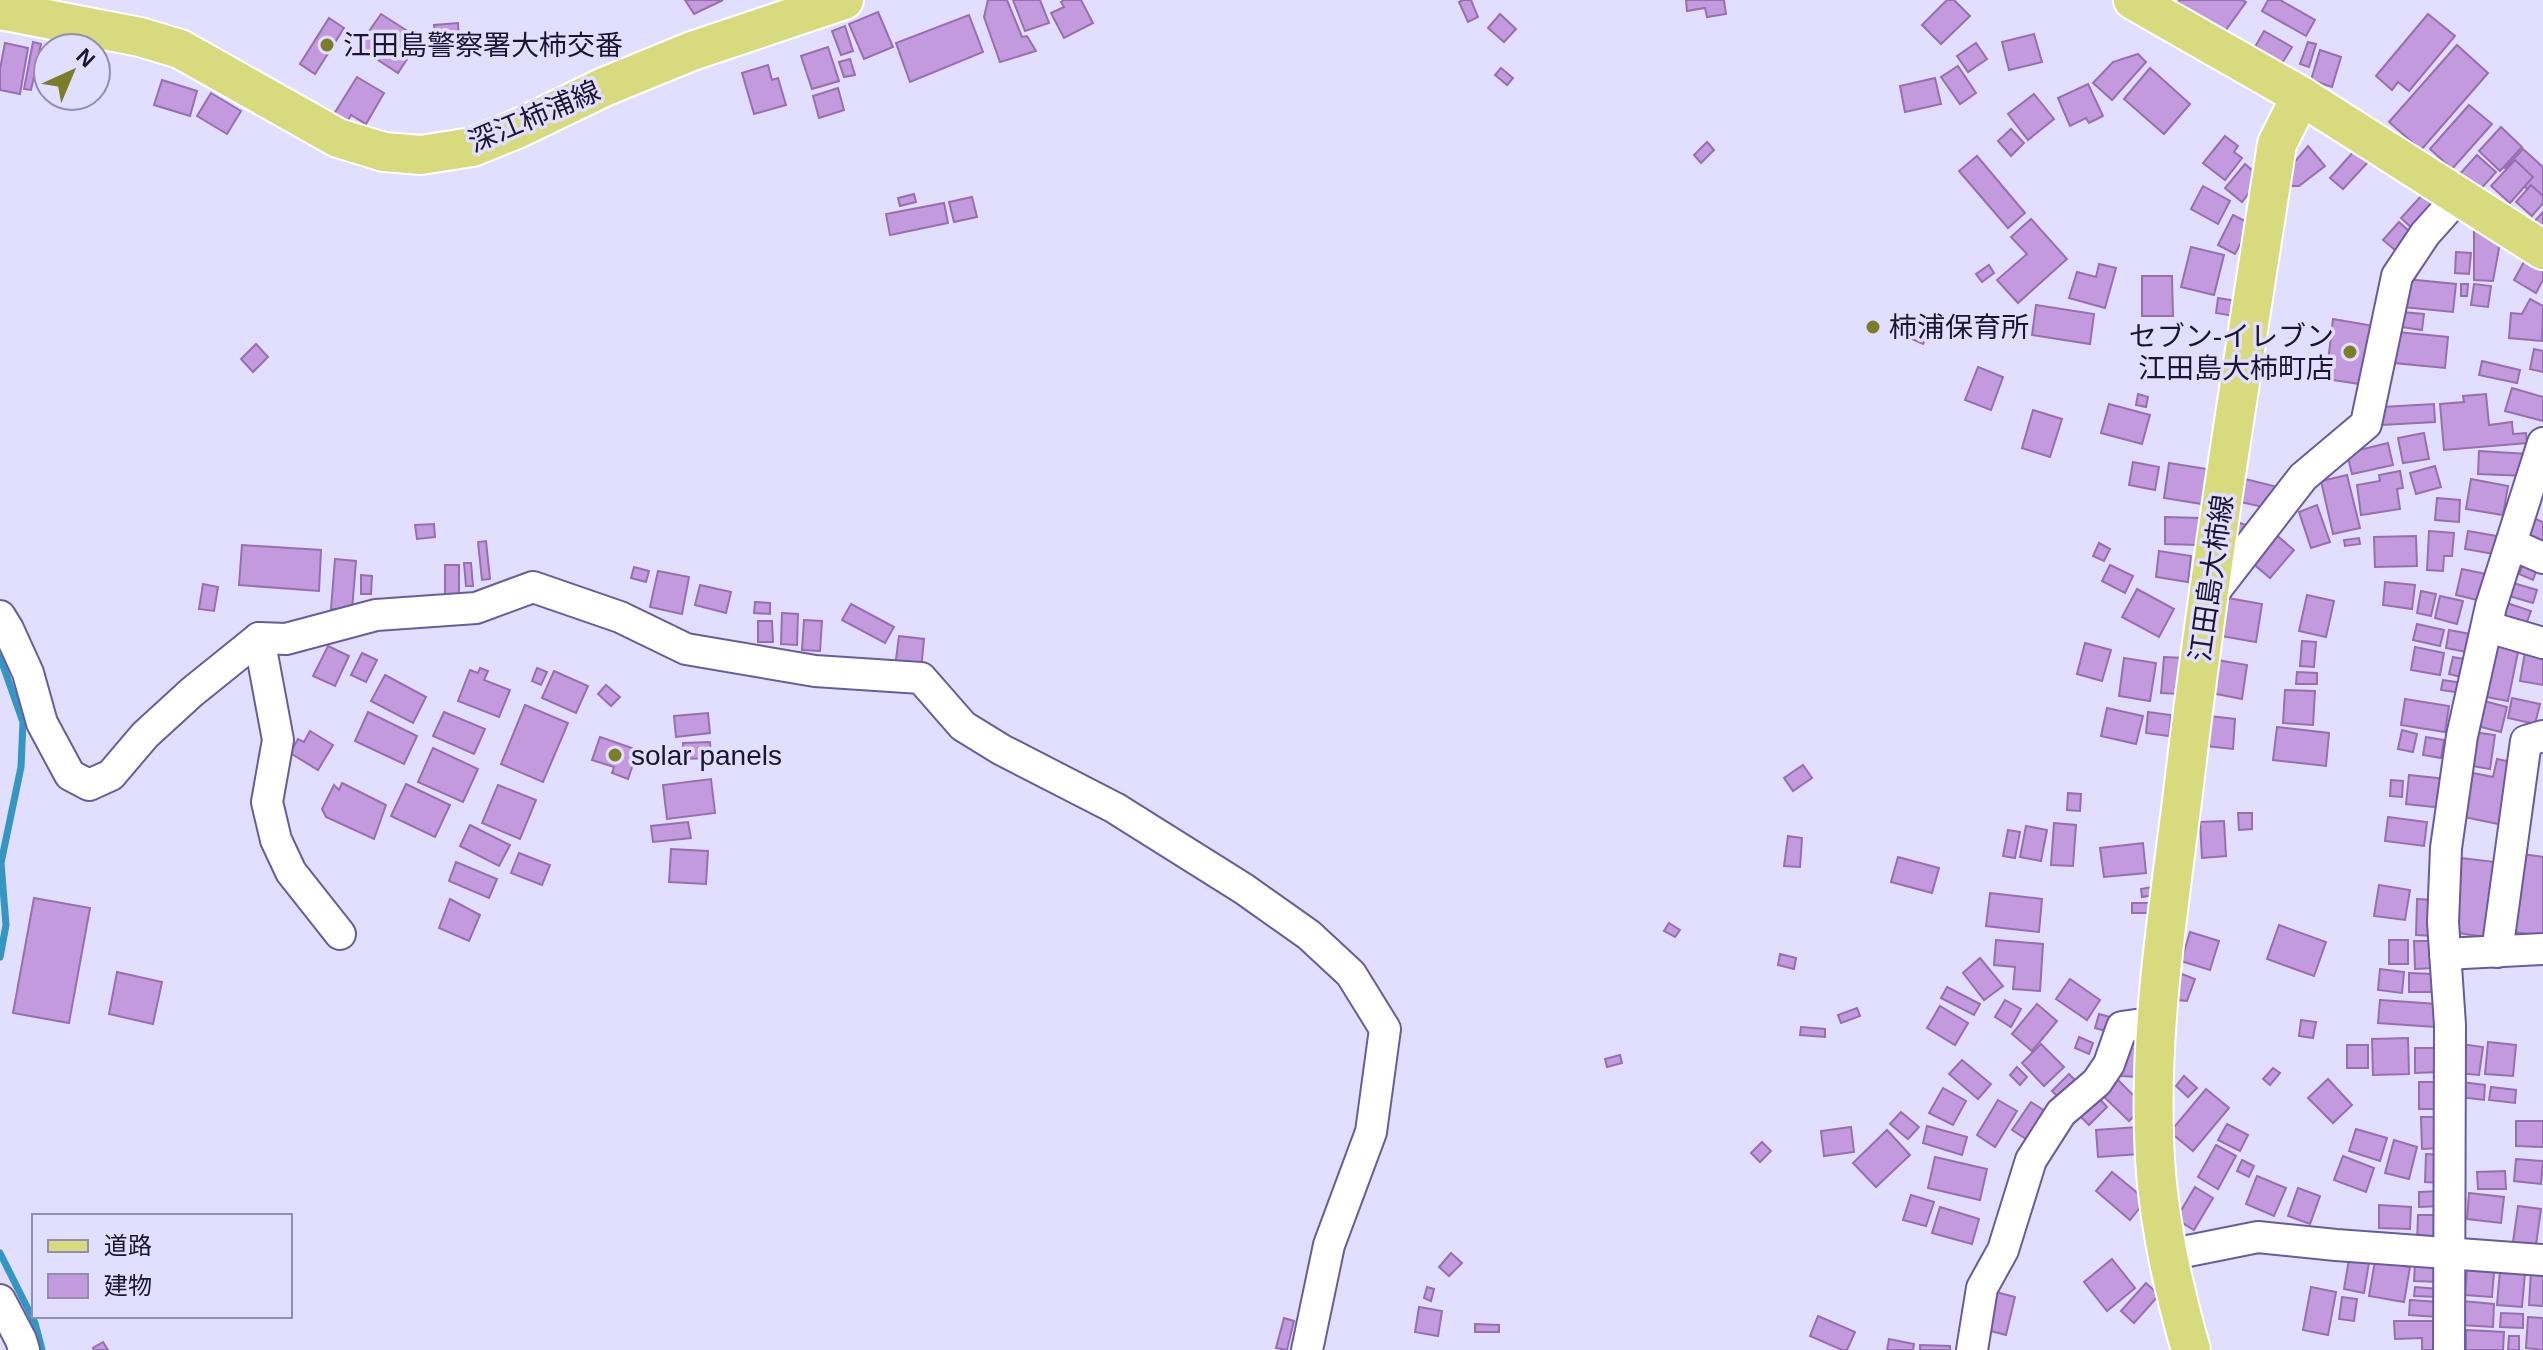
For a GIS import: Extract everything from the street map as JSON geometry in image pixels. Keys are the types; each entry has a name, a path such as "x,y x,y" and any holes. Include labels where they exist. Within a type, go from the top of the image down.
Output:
{"main road":[{"name":"深江柿浦線","path":"0,10 140,37 180,49 338,138 384,152 421,155 472,147 692,51 844,0"},
{"path":"2133,0 2301,96 2543,250"},
{"name":"江田島大柿線","path":"2191,1350 2178,1304 2160,1208 2154,1134 2156,1022 2206,603 2277,144 2301,96"}],"street":[{"path":"2206,603 2303,477 2366,424 2397,276 2425,234 2458,197"},
{"path":"2449,1350 2450,1025 2443,922 2446,848 2462,736 2491,606 2541,459"},
{"path":"2511,544 2543,558"},
{"path":"0,616 28,673 42,723 70,775 89,785 111,775 145,735 259,638 286,639 376,615 476,608 533,587 620,617 686,649 815,671 921,678 963,726 1115,808 1244,889 1309,935 1351,974 1385,1029 1371,1132 1329,1245 1307,1350"},
{"path":"2488,627 2543,643"},
{"path":"259,638 278,740 267,802 276,840 291,872 340,934"},
{"path":"2497,952 2526,741 2543,736"},
{"path":"2445,954 2543,949"},
{"path":"1972,1350 1982,1288 2003,1250 2031,1160 2061,1113 2097,1082 2109,1064 2122,1027 2156,1022"},
{"path":"2168,1255 2258,1237 2543,1260"},
{"path":"0,1300 24,1350"}],"building":[{"path":"685,0 723,0 694,14"},
{"path":"988,0 1007,0 1022,37 1027,36 1036,51 1000,62 984,17"},
{"path":"1013,0 1040,0 1049,23 1025,31"},
{"path":"1081,0 1093,23 1064,38 1051,13 1064,7 1061,2"},
{"path":"1471,0 1478,17 1468,22 1459,2"},
{"path":"1686,0 1724,0 1726,14 1707,17 1705,8 1687,11"},
{"path":"1947,0 1954,0 1970,16 1941,44 1922,25"},
{"path":"2268,0 2280,0 2315,20 2306,36 2262,11"},
{"path":"2178,2 2246,2 2223,34"},
{"path":"878,12 893,47 864,59 849,24"},
{"path":"381,14 420,39 398,73 358,47"},
{"path":"1500,14 1516,29 1504,42 1488,28"},
{"path":"2428,14 2455,36 2409,91 2398,82 2392,90 2376,76"},
{"path":"969,15 983,52 910,82 896,43"},
{"path":"329,18 344,28 315,74 300,64"},
{"path":"458,23 459,41 436,43 434,25"},
{"path":"845,26 853,51 841,55 832,31"},
{"path":"2264,31 2292,47 2281,65 2254,49"},
{"path":"2034,34 2042,62 2009,70 2002,42"},
{"path":"2308,42 2316,44 2309,67 2300,64"},
{"path":"5,43 28,48 20,94 0,90"},
{"path":"1976,43 1987,59 1968,72 1957,56"},
{"path":"2457,45 2488,73 2421,150 2389,122"},
{"path":"32,47 32,85 31,90 24,89"},
{"path":"828,47 839,81 812,89 801,56"},
{"path":"2320,50 2341,57 2332,87 2311,80"},
{"path":"2138,54 2146,62 2112,100 2093,83 2113,62"},
{"path":"850,59 855,75 844,77 839,62"},
{"path":"768,65 772,80 778,78 786,105 754,114 742,73"},
{"path":"1958,66 1976,93 1960,104 1941,77"},
{"path":"1501,68 1513,78 1507,85 1495,75"},
{"path":"2150,68 2190,104 2164,134 2124,99"},
{"path":"357,77 384,93 366,124 351,115 347,122 334,114"},
{"path":"1935,78 1941,104 1905,112 1900,86"},
{"path":"162,80 197,91 190,116 154,105"},
{"path":"2088,84 2103,116 2089,123 2086,118 2070,126 2058,98"},
{"path":"838,88 844,110 819,118 813,96"},
{"path":"211,93 241,111 227,134 197,116"},
{"path":"2034,94 2054,119 2028,140 2008,114"},
{"path":"2469,105 2492,124 2452,169 2430,149"},
{"path":"2501,127 2522,147 2500,171 2479,151"},
{"path":"2011,129 2024,143 2011,156 1998,141"},
{"path":"2225,136 2238,146 2234,152 2242,158 2225,180 2203,163"},
{"path":"1707,142 1714,150 1701,163 1694,155"},
{"path":"2308,146 2325,166 2299,186 2292,186 2287,181 2286,172"},
{"path":"2523,149 2543,167 2543,204 2505,168"},
{"path":"2355,150 2368,162 2343,189 2330,178"},
{"path":"2477,155 2496,172 2478,192 2459,175"},
{"path":"1977,156 2025,213 2008,228 1959,171"},
{"path":"2515,160 2533,177 2510,203 2491,186"},
{"path":"2245,164 2253,171 2252,189 2242,202 2225,188"},
{"path":"2531,185 2543,196 2543,203 2532,216 2516,202"},
{"path":"2203,186 2230,201 2218,224 2191,209"},
{"path":"2424,193 2441,208 2418,234 2401,218"},
{"path":"914,194 916,202 900,206 898,198"},
{"path":"972,197 977,217 954,222 949,202"},
{"path":"944,203 948,223 890,235 886,214"},
{"path":"2543,212 2543,234 2532,224"},
{"path":"2233,215 2251,224 2235,254 2218,245"},
{"path":"2031,219 2067,259 2018,303 1997,280 2027,254 2011,237"},
{"path":"2399,222 2417,238 2402,256 2383,240"},
{"path":"2474,228 2500,243 2493,281 2474,280"},
{"path":"2191,247 2224,255 2214,295 2181,287"},
{"path":"2456,252 2471,253 2469,274 2455,273"},
{"path":"2526,258 2543,267 2543,280 2536,293 2514,280"},
{"path":"2099,264 2116,268 2105,308 2069,298 2077,272 2096,277"},
{"path":"1989,265 1994,273 1982,282 1976,274"},
{"path":"2142,276 2172,276 2173,316 2142,316"},
{"path":"2406,279 2456,284 2453,312 2403,307"},
{"path":"2461,284 2468,284 2467,296 2461,296"},
{"path":"2474,284 2491,286 2488,307 2471,305"},
{"path":"2218,298 2237,301 2235,316 2216,313"},
{"path":"2530,299 2543,306 2542,341 2509,338 2511,313 2522,314"},
{"path":"2036,305 2094,314 2090,344 2032,335"},
{"path":"2402,312 2424,314 2422,330 2401,327"},
{"name":"セブン-イレブン 江田島大柿町店","path":"2333,319 2374,326 2366,385 2326,379"},
{"path":"1902,325 1927,336 1923,344 1899,333"},
{"path":"2397,332 2448,337 2445,368 2394,363"},
{"path":"256,344 268,357 253,372 241,359"},
{"path":"2534,349 2543,351 2543,372 2530,369"},
{"path":"2482,361 2520,370 2517,383 2479,375"},
{"path":"1978,367 2003,377 1991,410 1965,400"},
{"path":"2512,388 2543,397 2543,421 2505,411"},
{"path":"2138,394 2148,397 2146,407 2136,405"},
{"path":"2486,394 2489,425 2512,422 2513,434 2526,433 2527,443 2444,450 2440,404 2464,402 2463,396"},
{"path":"2109,404 2150,415 2142,444 2101,433"},
{"path":"2434,404 2435,422 2382,425 2382,407"},
{"path":"2033,410 2062,419 2050,457 2022,448"},
{"path":"2424,433 2429,459 2403,463 2398,438"},
{"path":"2388,443 2393,465 2352,474 2347,453"},
{"path":"2479,451 2528,454 2527,476 2478,474"},
{"path":"2133,462 2159,467 2155,490 2129,485"},
{"path":"2169,463 2207,469 2202,504 2164,498"},
{"path":"2435,466 2441,487 2416,494 2410,473"},
{"path":"2400,471 2403,488 2397,489 2400,509 2361,515 2357,485 2380,481 2379,475"},
{"path":"2347,475 2360,528 2333,534 2321,481"},
{"path":"2241,478 2282,488 2267,508 2236,501"},
{"path":"2471,479 2508,486 2503,515 2466,509"},
{"path":"2437,498 2460,500 2459,522 2435,520"},
{"path":"2317,505 2330,542 2311,548 2299,512"},
{"path":"2165,517 2200,518 2199,545 2165,544"},
{"path":"2533,518 2543,522 2543,550 2524,542"},
{"path":"2240,523 2254,528 2235,552 2224,543"},
{"path":"434,524 435,537 417,539 415,525"},
{"path":"2429,531 2454,533 2452,556 2444,556 2443,571 2427,570"},
{"path":"2468,531 2503,537 2500,555 2465,549"},
{"path":"2274,533 2294,550 2270,578 2251,562"},
{"path":"2416,536 2417,566 2375,567 2374,537"},
{"path":"2359,538 2360,544 2345,546 2344,540"},
{"path":"486,541 490,579 482,580 478,542"},
{"path":"2099,543 2110,549 2104,561 2093,556"},
{"path":"242,545 321,550 319,591 239,585"},
{"path":"2159,551 2191,556 2188,582 2156,577"},
{"path":"2526,557 2539,563 2533,580 2519,574"},
{"path":"335,559 356,561 352,610 331,609"},
{"path":"464,563 471,563 473,586 466,586"},
{"path":"445,565 459,565 459,594 445,594"},
{"path":"2110,565 2133,576 2125,593 2102,581"},
{"path":"634,567 649,571 646,582 631,578"},
{"path":"2462,569 2491,575 2486,602 2456,595"},
{"path":"658,571 689,577 682,614 650,607"},
{"path":"361,575 372,576 371,594 361,594"},
{"path":"2385,582 2415,585 2412,609 2383,605"},
{"path":"2510,582 2537,590 2533,603 2506,595"},
{"path":"203,584 218,587 214,611 199,609"},
{"path":"700,585 731,592 726,613 695,605"},
{"path":"2137,589 2174,609 2159,637 2122,617"},
{"path":"2421,591 2436,594 2431,616 2417,613"},
{"path":"2307,595 2334,601 2326,637 2299,631"},
{"path":"2440,596 2463,601 2457,624 2435,618"},
{"path":"2228,598 2262,604 2256,642 2221,636"},
{"path":"755,602 770,603 770,614 754,613"},
{"path":"2507,603 2531,611 2525,627 2501,619"},
{"path":"851,604 894,627 885,643 842,620"},
{"path":"782,613 798,614 797,645 781,644"},
{"path":"804,620 822,621 820,651 802,650"},
{"path":"758,621 772,621 773,642 758,642"},
{"path":"2417,624 2444,630 2440,646 2413,640"},
{"path":"2449,630 2476,635 2472,653 2446,648"},
{"path":"899,636 924,639 921,670 895,667"},
{"path":"2302,641 2316,642 2314,667 2300,666"},
{"path":"2492,642 2519,647 2508,701 2481,696"},
{"path":"2085,643 2111,650 2102,681 2077,674"},
{"path":"328,646 349,656 335,686 313,676"},
{"path":"2415,647 2444,653 2440,675 2411,670"},
{"path":"2525,652 2543,656 2543,685 2520,681"},
{"path":"362,653 377,660 366,682 351,675"},
{"path":"2164,657 2183,658 2180,694 2161,693"},
{"path":"2453,657 2469,660 2465,678 2449,674"},
{"path":"2124,658 2156,663 2150,701 2119,696"},
{"path":"2217,660 2247,665 2242,699 2211,693"},
{"path":"480,668 488,671 484,680 510,690 499,717 458,701 470,670 478,673"},
{"path":"537,668 547,672 541,685 532,681"},
{"path":"554,671 588,686 576,713 542,698"},
{"path":"2297,672 2317,673 2317,684 2296,684"},
{"path":"385,675 426,697 413,723 371,701"},
{"path":"2443,680 2463,683 2462,693 2441,690"},
{"path":"606,685 620,697 611,706 598,694"},
{"path":"2285,690 2315,691 2313,725 2283,723"},
{"path":"2512,698 2540,704 2535,724 2508,718"},
{"path":"2405,699 2449,706 2445,732 2401,725"},
{"path":"2484,701 2507,707 2501,732 2477,726"},
{"path":"525,705 568,723 543,782 501,764"},
{"path":"2107,708 2143,716 2136,744 2101,736"},
{"path":"368,712 417,736 404,764 355,741"},
{"path":"444,712 485,729 474,754 433,736"},
{"path":"2148,712 2171,715 2169,736 2146,733"},
{"path":"708,713 710,733 676,737 674,716"},
{"path":"2209,716 2235,719 2233,749 2206,746"},
{"path":"2277,727 2329,733 2326,766 2273,760"},
{"path":"2402,730 2417,734 2413,752 2398,749"},
{"path":"310,731 333,745 318,770 290,753 298,739 304,742"},
{"path":"2473,732 2495,735 2490,769 2467,765"},
{"name":"solar panels","path":"600,737 638,750 628,779 612,773 614,767 592,760"},
{"path":"2426,737 2444,740 2441,758 2423,755"},
{"path":"710,742 711,758 684,759 683,743"},
{"path":"433,748 478,769 463,802 418,782"},
{"path":"2497,759 2516,763 2503,825 2464,817 2473,773 2493,777"},
{"path":"1803,765 1812,778 1793,791 1784,778"},
{"path":"2409,775 2446,779 2443,808 2406,804"},
{"path":"711,779 715,813 667,819 663,785"},
{"path":"2391,780 2403,781 2402,797 2390,796"},
{"path":"342,783 386,805 374,839 326,817 322,809 334,785 339,790"},
{"path":"406,784 450,805 435,837 391,816"},
{"path":"498,785 536,800 520,839 482,823"},
{"path":"2068,793 2081,794 2080,811 2067,810"},
{"path":"2238,813 2252,813 2252,829 2239,830"},
{"path":"2388,817 2427,822 2424,846 2385,841"},
{"path":"2224,821 2226,856 2202,858 2200,822"},
{"path":"688,822 691,838 653,842 651,826"},
{"path":"2054,823 2076,825 2073,866 2051,865"},
{"path":"470,825 510,845 499,866 460,846"},
{"path":"2026,826 2047,830 2041,861 2020,857"},
{"path":"2008,830 2020,832 2015,858 2003,856"},
{"path":"1788,836 1802,838 1800,867 1784,866"},
{"path":"2143,843 2146,873 2104,877 2100,848"},
{"path":"671,849 708,851 706,884 669,882"},
{"path":"519,853 550,865 542,885 511,873"},
{"path":"2522,854 2543,857 2543,936 2513,932"},
{"path":"1898,857 1939,868 1932,893 1891,882"},
{"path":"2461,858 2495,862 2485,937 2451,932"},
{"path":"456,862 497,879 489,898 449,881"},
{"path":"2379,885 2410,890 2405,920 2374,916"},
{"path":"2152,887 2154,895 2142,897 2141,889"},
{"path":"1990,893 2042,899 2039,932 1986,926"},
{"path":"34,898 90,908 69,1023 13,1013"},
{"path":"450,899 480,915 469,941 439,928"},
{"path":"2417,899 2434,900 2434,936 2416,935"},
{"path":"2132,903 2152,903 2153,913 2132,913"},
{"path":"1669,923 1680,930 1675,937 1664,931"},
{"path":"2279,925 2326,942 2314,976 2267,959"},
{"path":"2190,932 2219,941 2210,970 2181,961"},
{"path":"1996,940 2043,944 2040,991 2013,989 2015,967 1994,965"},
{"path":"2389,940 2408,940 2408,964 2389,964"},
{"path":"2414,941 2433,941 2434,968 2415,969"},
{"path":"1780,954 1796,958 1794,969 1778,965"},
{"path":"1980,958 2003,986 1984,1000 1963,973"},
{"path":"2380,969 2404,972 2402,993 2378,990"},
{"path":"117,972 162,982 153,1024 109,1014"},
{"path":"2179,973 2195,979 2187,1001 2177,1000"},
{"path":"2409,973 2434,974 2434,992 2409,992"},
{"path":"2070,979 2100,1000 2087,1020 2056,999"},
{"path":"1947,987 1980,1004 1974,1015 1941,998"},
{"path":"2005,1000 2021,1009 2011,1027 1995,1017"},
{"path":"2380,1000 2437,1004 2435,1027 2378,1023"},
{"path":"2037,1004 2057,1021 2032,1051 2012,1034"},
{"path":"1940,1006 1968,1023 1955,1045 1927,1028"},
{"path":"1857,1008 1860,1016 1841,1023 1838,1015"},
{"path":"2099,1014 2117,1019 2113,1033 2095,1028"},
{"path":"2301,1020 2316,1022 2313,1038 2299,1036"},
{"path":"1801,1027 1825,1029 1825,1037 1800,1035"},
{"path":"2079,1037 2093,1043 2089,1054 2075,1048"},
{"path":"2408,1038 2409,1074 2373,1075 2372,1039"},
{"path":"2488,1042 2516,1045 2513,1076 2485,1074"},
{"path":"2123,1043 2141,1044 2139,1077 2121,1076"},
{"path":"2041,1044 2064,1067 2044,1086 2022,1063"},
{"path":"2461,1044 2483,1047 2479,1075 2458,1073"},
{"path":"2347,1045 2368,1045 2368,1068 2347,1068"},
{"path":"2415,1048 2438,1048 2439,1072 2415,1073"},
{"path":"1620,1055 1622,1063 1607,1067 1605,1059"},
{"path":"1962,1060 1991,1084 1978,1099 1949,1074"},
{"path":"2017,1067 2027,1077 2020,1085 2010,1075"},
{"path":"2273,1068 2280,1073 2270,1085 2263,1079"},
{"path":"2069,1074 2080,1085 2063,1102 2052,1091"},
{"path":"2184,1076 2197,1088 2188,1097 2176,1086"},
{"path":"2115,1077 2137,1099 2138,1112 2129,1121 2100,1093"},
{"path":"2328,1079 2352,1105 2333,1123 2308,1098"},
{"path":"2419,1082 2440,1082 2441,1109 2419,1109"},
{"path":"2461,1082 2485,1085 2484,1100 2459,1097"},
{"path":"2491,1087 2516,1090 2515,1103 2489,1100"},
{"path":"1943,1088 1966,1101 1953,1125 1929,1113"},
{"path":"2206,1089 2229,1108 2193,1151 2170,1132"},
{"path":"2096,1095 2107,1107 2089,1125 2078,1114"},
{"path":"1998,1100 2017,1111 1995,1147 1977,1135"},
{"path":"2031,1102 2048,1113 2029,1141 2012,1130"},
{"path":"1901,1112 1919,1127 1908,1139 1890,1124"},
{"path":"2421,1117 2441,1117 2441,1148 2422,1149"},
{"path":"2516,1121 2543,1121 2543,1147 2516,1146"},
{"path":"2227,1124 2248,1135 2240,1151 2218,1140"},
{"path":"1927,1126 1967,1137 1962,1155 1923,1143"},
{"path":"1851,1127 1854,1152 1824,1156 1821,1131"},
{"path":"2138,1127 2140,1154 2098,1157 2096,1130"},
{"path":"2356,1129 2387,1138 2380,1161 2349,1151"},
{"path":"1887,1130 1910,1155 1876,1187 1853,1163"},
{"path":"2394,1140 2417,1147 2409,1179 2385,1173"},
{"path":"1762,1142 1771,1151 1760,1162 1751,1153"},
{"path":"2216,1145 2236,1156 2218,1189 2198,1177"},
{"path":"2426,1154 2444,1155 2442,1183 2425,1182"},
{"path":"2343,1156 2374,1168 2366,1192 2334,1180"},
{"path":"1935,1157 1987,1169 1980,1200 1928,1188"},
{"path":"2516,1159 2543,1161 2541,1184 2514,1181"},
{"path":"2242,1160 2254,1166 2249,1177 2237,1171"},
{"path":"2505,1171 2506,1189 2478,1189 2477,1172"},
{"path":"2112,1172 2146,1200 2130,1220 2096,1191"},
{"path":"2257,1176 2286,1188 2274,1216 2246,1204"},
{"path":"2195,1187 2213,1198 2194,1230 2176,1219"},
{"path":"2298,1188 2320,1196 2310,1224 2288,1216"},
{"path":"2441,1191 2441,1206 2419,1207 2419,1192"},
{"path":"2469,1193 2504,1197 2501,1223 2467,1219"},
{"path":"1911,1195 1934,1202 1926,1226 1903,1220"},
{"path":"2379,1205 2411,1207 2410,1229 2379,1228"},
{"path":"2518,1206 2541,1209 2536,1245 2513,1242"},
{"path":"1940,1207 1979,1219 1972,1244 1932,1233"},
{"path":"2418,1215 2441,1215 2440,1244 2417,1243"},
{"path":"1451,1253 1462,1263 1449,1276 1439,1267"},
{"path":"2350,1253 2370,1256 2364,1293 2344,1289"},
{"path":"2112,1259 2135,1288 2107,1311 2084,1282"},
{"path":"2375,1261 2410,1267 2404,1302 2369,1296"},
{"path":"2415,1263 2441,1264 2440,1282 2414,1281"},
{"path":"2467,1270 2494,1272 2492,1297 2465,1295"},
{"path":"2500,1270 2525,1273 2522,1307 2497,1305"},
{"path":"2531,1271 2543,1272 2543,1306 2529,1305"},
{"path":"2146,1283 2159,1295 2134,1323 2121,1311"},
{"path":"1427,1287 1434,1289 1431,1301 1424,1298"},
{"path":"2311,1287 2336,1292 2328,1335 2303,1330"},
{"path":"2415,1287 2439,1289 2438,1297 2414,1296"},
{"path":"1992,1291 2015,1297 2006,1335 1983,1329"},
{"path":"2342,1297 2357,1299 2354,1321 2339,1319"},
{"path":"2410,1300 2439,1302 2438,1317 2409,1315"},
{"path":"2462,1301 2494,1304 2493,1327 2461,1325"},
{"path":"1419,1307 1442,1311 1438,1336 1415,1332"},
{"path":"2501,1313 2523,1314 2523,1328 2500,1327"},
{"path":"1818,1316 1855,1332 1847,1350 1810,1336"},
{"path":"2528,1317 2543,1318 2543,1350 2526,1348"},
{"path":"1284,1318 1294,1321 1287,1350 1276,1348"},
{"path":"2394,1321 2441,1321 2441,1350 2422,1350 2422,1338 2395,1339"},
{"path":"1475,1324 1499,1325 1499,1332 1475,1332"},
{"path":"2466,1330 2504,1332 2503,1350 2466,1350"},
{"path":"2509,1336 2519,1336 2519,1350 2508,1350"},
{"path":"1889,1339 1914,1344 1913,1350 1887,1350"},
{"path":"103,1342 108,1350 94,1350 93,1348"},
{"path":"1920,1345 1950,1346 1950,1350 1920,1350"}],"waterway":[{"path":"0,657 23,722 21,767 1,863 6,925 0,957"},
{"path":"0,1253 32,1317"},
{"path":"32,1318 42,1350"}],"place":[{"name":"江田島警察署大柿交番","path":"327,45"},
{"name":"柿浦保育所","path":"1873,327"},
{"name":"セブン-イレブン 江田島大柿町店","path":"2350,352"},
{"name":"solar panels","path":"615,755"}]}
